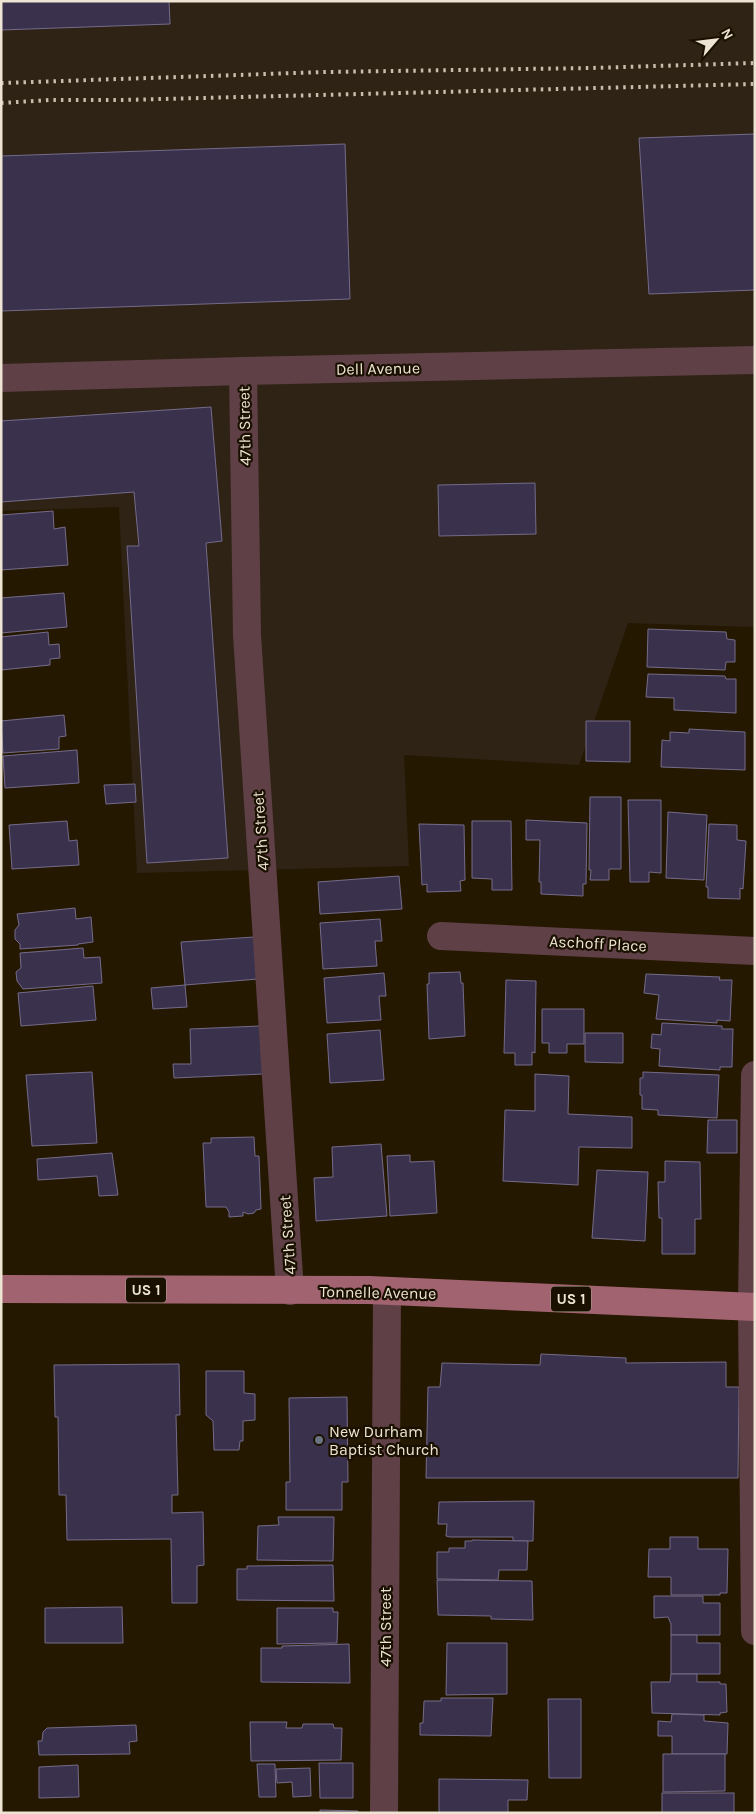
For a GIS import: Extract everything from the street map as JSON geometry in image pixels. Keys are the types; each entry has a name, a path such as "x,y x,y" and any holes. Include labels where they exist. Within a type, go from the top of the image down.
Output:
{"main road":[{"name":"Tonnelle Avenue","path":"1,1289 386,1291 753,1307"}],"street":[{"name":"Dell Avenue","path":"1,378 755,360"},
{"name":"47th Street","path":"243,371 248,635 290,1291"},
{"name":"Aschoff Place","path":"441,936 755,951"},
{"path":"755,1075 753,1307 755,1631"},
{"name":"47th Street","path":"384,1813 386,1291"}],"shaded area":[{"path":"1,1 755,1 755,627 628,623 579,765 404,755 409,866 137,873 119,507 1,511"}],"building":[{"path":"1,1 169,1 170,24 1,30"},
{"path":"755,134 755,290 649,294 639,138"},
{"path":"345,144 350,299 1,311 1,156"},
{"path":"211,407 222,541 206,543 228,858 147,863 127,546 139,546 134,492 1,502 1,421"},
{"path":"535,483 536,534 439,536 438,485"},
{"path":"53,511 54,529 65,527 68,565 1,570 1,515"},
{"path":"64,593 67,627 1,633 1,598"},
{"path":"648,629 726,632 727,639 735,640 735,662 726,662 725,670 647,667"},
{"path":"48,632 49,645 59,644 60,658 50,659 50,665 1,670 1,637"},
{"path":"648,674 725,676 726,679 736,679 736,713 674,710 674,698 646,697"},
{"path":"64,715 66,736 59,737 59,749 3,753 1,721"},
{"path":"586,721 630,721 630,762 586,761"},
{"path":"689,729 745,732 745,770 661,767 662,740 670,741 670,732 689,733"},
{"path":"77,750 79,783 5,788 3,756"},
{"path":"135,784 136,802 106,804 104,785"},
{"path":"590,797 621,797 621,869 609,869 609,880 590,880"},
{"path":"628,800 661,800 661,873 649,872 649,882 630,882"},
{"path":"668,812 707,815 704,880 666,878"},
{"path":"526,820 587,823 586,884 583,884 583,896 541,894 541,882 539,882 540,840 526,840"},
{"path":"67,821 69,841 77,840 79,865 12,869 9,825"},
{"path":"472,821 511,821 512,890 492,890 492,879 472,878"},
{"path":"419,824 464,825 465,880 460,881 461,891 427,892 427,884 422,885"},
{"path":"709,824 737,825 737,840 746,841 743,889 740,888 740,899 708,898 708,887 706,887"},
{"path":"399,876 402,909 320,914 318,882"},
{"path":"75,908 76,919 91,917 93,942 78,945 20,949 20,944 15,939 15,930 19,925 17,914"},
{"path":"380,919 382,941 375,941 377,966 323,969 320,923"},
{"path":"254,937 258,979 185,985 181,942"},
{"path":"83,948 84,958 100,957 102,983 23,989 17,981 16,972 21,968 20,953"},
{"path":"460,972 461,983 463,983 465,1036 429,1039 427,984 429,984 429,973"},
{"path":"384,973 386,996 379,996 381,1020 327,1023 324,978"},
{"path":"646,974 720,977 719,980 732,980 730,1021 717,1020 717,1023 656,1019 659,995 644,993"},
{"path":"506,980 536,981 535,1053 532,1052 532,1065 515,1065 515,1053 504,1053"},
{"path":"185,985 187,1007 153,1009 151,988"},
{"path":"93,986 96,1020 21,1026 18,993"},
{"path":"542,1009 584,1009 584,1044 567,1044 567,1053 549,1053 549,1043 542,1043"},
{"path":"662,1023 722,1026 722,1029 733,1029 732,1067 720,1067 720,1070 659,1066 660,1049 651,1048 652,1034 661,1035"},
{"path":"260,1026 263,1074 174,1078 173,1064 191,1064 190,1029"},
{"path":"380,1030 384,1080 330,1083 327,1034"},
{"path":"585,1033 623,1033 623,1063 585,1062"},
{"path":"92,1072 97,1143 32,1146 26,1075"},
{"path":"643,1072 719,1075 717,1118 658,1115 658,1110 642,1109 640,1078 643,1078"},
{"path":"535,1074 569,1076 568,1114 632,1117 632,1148 579,1147 578,1185 503,1181 505,1110 535,1111"},
{"path":"708,1120 737,1120 737,1153 707,1153"},
{"path":"254,1137 255,1156 259,1156 261,1209 248,1214 243,1212 243,1216 229,1217 226,1207 206,1207 203,1143 211,1143 211,1138"},
{"path":"381,1144 387,1216 316,1221 314,1178 333,1177 332,1147"},
{"path":"112,1153 118,1195 99,1196 97,1176 38,1180 37,1159"},
{"path":"410,1155 410,1162 434,1161 437,1213 390,1216 387,1156"},
{"path":"665,1161 700,1162 701,1219 695,1219 695,1254 662,1254 662,1218 659,1218 658,1182 665,1182"},
{"path":"597,1170 648,1172 645,1241 592,1238"},
{"path":"541,1354 626,1358 626,1363 726,1362 726,1387 739,1387 738,1478 426,1478 428,1387 440,1387 442,1363 540,1365"},
{"path":"179,1364 180,1415 176,1415 178,1495 172,1495 172,1513 203,1512 204,1565 197,1566 197,1603 172,1603 171,1539 67,1540 66,1495 59,1495 58,1417 55,1417 54,1365"},
{"path":"206,1371 244,1371 244,1393 255,1394 255,1420 243,1421 243,1441 240,1441 239,1450 214,1450 213,1421 206,1415"},
{"name":"New Durham Baptist Church","path":"347,1397 348,1482 342,1482 342,1510 286,1510 286,1482 290,1482 289,1398"},
{"path":"534,1501 533,1541 513,1541 513,1537 450,1537 446,1536 447,1524 438,1524 439,1502"},
{"path":"278,1517 334,1517 333,1561 257,1560 258,1526 279,1525"},
{"path":"670,1537 698,1537 698,1549 728,1549 727,1593 720,1593 720,1595 671,1595 671,1577 648,1577 649,1549 670,1549"},
{"path":"465,1541 528,1541 527,1570 499,1570 498,1580 437,1579 437,1552 449,1552 449,1548 465,1548"},
{"path":"333,1565 334,1601 237,1600 237,1569 247,1569 247,1566"},
{"path":"437,1580 532,1581 533,1620 491,1619 491,1616 438,1615"},
{"path":"654,1596 703,1596 703,1603 720,1603 720,1635 671,1635 671,1624 668,1617 654,1618"},
{"path":"122,1607 123,1643 45,1643 45,1608"},
{"path":"277,1608 333,1608 333,1612 338,1612 337,1643 277,1644"},
{"path":"671,1635 697,1635 697,1643 720,1643 720,1674 671,1674"},
{"path":"447,1643 507,1643 507,1694 446,1695"},
{"path":"349,1644 350,1683 261,1682 261,1648"},
{"path":"671,1674 697,1674 697,1682 720,1682 720,1684 726,1684 727,1712 720,1713 720,1715 652,1713 651,1682 670,1682"},
{"path":"441,1698 493,1698 491,1736 420,1735 420,1723 423,1723 424,1701 441,1701"},
{"path":"548,1699 581,1699 581,1778 549,1778"},
{"path":"672,1714 704,1715 704,1721 728,1723 727,1754 672,1754 672,1736 658,1736 658,1721 671,1722"},
{"path":"250,1722 287,1722 286,1728 302,1728 303,1724 333,1724 334,1728 342,1728 341,1760 251,1761"},
{"path":"136,1725 137,1741 129,1742 130,1754 39,1755 38,1741 42,1741 43,1732 47,1728"},
{"path":"663,1754 725,1754 725,1791 663,1792"},
{"path":"319,1763 353,1763 353,1798 320,1798"},
{"path":"257,1764 275,1764 276,1797 259,1797"},
{"path":"78,1765 79,1797 39,1798 39,1767"},
{"path":"310,1768 311,1796 293,1797 292,1782 277,1783 276,1769"},
{"path":"439,1779 528,1780 527,1800 508,1800 508,1813 439,1813"},
{"path":"662,1793 734,1793 734,1813 662,1813"},
{"path":"320,1810 358,1811 358,1813 320,1813"}],"railway":[{"path":"1,83 326,72 591,68 755,63"},
{"path":"1,103 50,100 122,100 755,84"}],"place":[{"name":"New Durham Baptist Church","path":"319,1440"}]}
